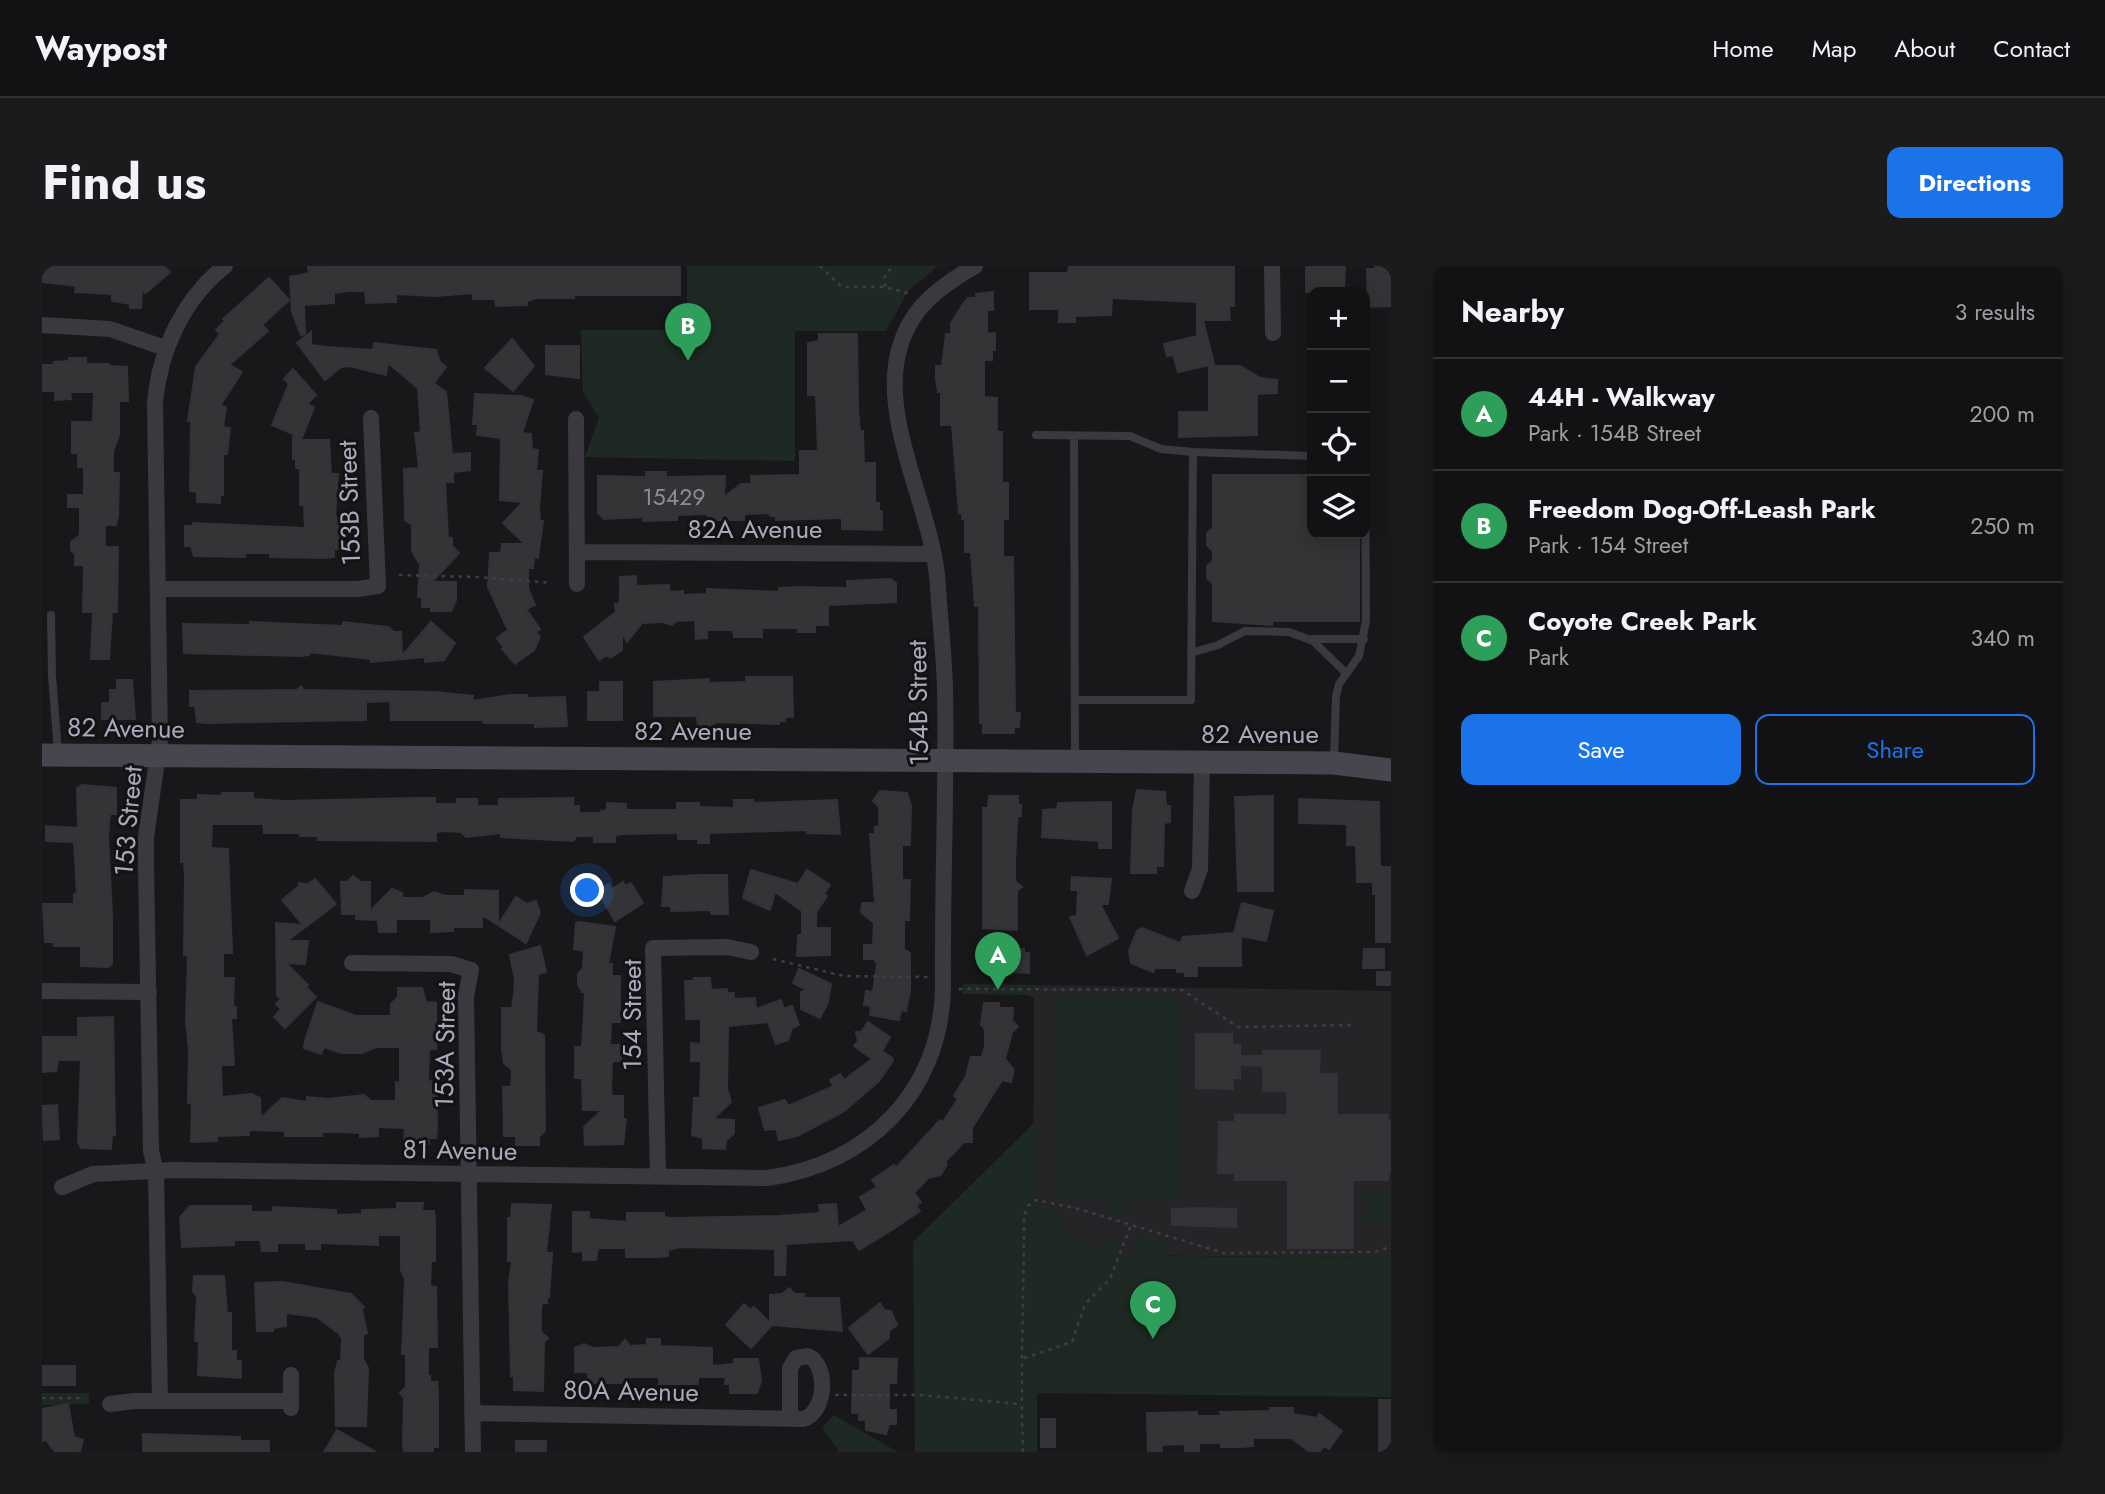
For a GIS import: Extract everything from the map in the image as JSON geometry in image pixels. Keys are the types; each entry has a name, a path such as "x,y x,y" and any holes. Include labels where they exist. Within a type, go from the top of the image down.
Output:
{"street":[{"name":"153 Street","path":"160,1401 156,1172 151,1151 146,850 158,756 155,402 165,348 199,291 225,266"},
{"name":"154B Street","path":"855,1149 884,1126 903,1104 926,1066 939,1026 943,1000 945,761 944,666 939,586 898,411 896,364 908,325 923,302 940,287 975,266"},
{"path":"1272,266 1273,333"},
{"path":"42,325 110,329 165,348"},
{"name":"153B Street","path":"158,589 358,589 378,586 371,418"},
{"path":"576,419 577,584"},
{"name":"82A Avenue","path":"577,552 932,554"},
{"name":"82 Avenue","path":"50,755 1339,763 1391,758"},
{"path":"1192,891 1200,869 1202,762"},
{"name":"82 Avenue","path":"1339,763 1391,770"},
{"name":"154 Street","path":"658,1177 653,948 727,947 751,952"},
{"name":"153A Street","path":"352,963 450,964 471,970 466,996 473,1452"},
{"path":"42,991 149,992"},
{"name":"81 Avenue","path":"62,1187 93,1174 156,1172 774,1177 823,1165 855,1149"},
{"path":"110,1404 160,1401 291,1405 291,1375"},
{"name":"80A Avenue","path":"472,1413 790,1418"}],"lane":[{"path":"1036,435 1130,436 1161,449 1307,456"},
{"path":"1074,436 1075,761"},
{"path":"1075,700 1191,700 1193,452"},
{"path":"1339,763 1336,696 1346,673 1356,665 1364,639 1365,476"},
{"path":"50,755 51,615"},
{"path":"1191,653 1218,645 1245,631 1289,632 1310,639 1364,639"},
{"path":"1310,639 1346,673"}],"path":[{"path":"820,266 839,286 885,288 911,294"},
{"path":"885,288 885,275 894,266"},
{"path":"398,575 478,577 552,583"},
{"path":"773,958 844,976 933,977"},
{"path":"954,989 1182,990 1238,1027 1354,1025"},
{"path":"1023,1452 1020,1404 1024,1358 1024,1216 1028,1206 1036,1200 1224,1253 1374,1252 1391,1247"},
{"path":"1024,1358 1072,1342 1085,1304 1110,1279 1131,1225"},
{"path":"828,1396 920,1395 1020,1404"},
{"path":"42,1398 82,1398"}],"shaded area":[{"path":"687,266 938,266 908,291 886,331 795,331 795,461 585,457 599,418 583,392 581,330 687,330"},
{"path":"963,984 1034,985 1034,999 1029,995 962,994"},
{"path":"1034,985 1391,991 1391,1258 1033,1254"},
{"path":"1055,995 1180,995 1179,1197 1055,1197"},
{"path":"1035,1122 1034,1200 1061,1211 1070,1236 1090,1252 1093,1246 1107,1241 1116,1244 1123,1255 1132,1255 1139,1233 1169,1243 1166,1256 1391,1258 1391,1397 1037,1393 1037,1452 915,1452 913,1242"},
{"path":"1365,1191 1387,1191 1387,1223 1366,1223"},
{"path":"1111,1200 1122,1200 1124,1204 1164,1204 1165,1207 1125,1206 1117,1214 1111,1215 1105,1209"},
{"path":"42,1393 89,1393 89,1404 42,1405"},
{"path":"834,1415 898,1452 839,1452 822,1427"}],"building":[{"path":"42,266 164,266 170,272 146,293 142,290 141,308 130,308 130,304 112,301 112,294 75,292 76,286 42,282"},
{"path":"680,266 680,295 574,295 574,298 536,298 527,301 527,305 496,306 495,299 473,299 473,293 435,296 396,294 396,302 366,303 365,291 349,291 334,293 334,303 304,305 305,334 301,335 292,312 290,277 309,273 308,267"},
{"path":"1069,266 1234,266 1234,306 1229,306 1230,320 1203,320 1214,364 1178,372 1173,355 1167,356 1164,344 1197,336 1197,302 1112,298 1111,315 1075,316 1075,322 1059,322 1059,309 1030,309 1030,273 1068,273"},
{"path":"1306,266 1345,266 1344,287 1307,287 1306,292"},
{"path":"1375,266 1391,266 1391,306 1370,307 1367,269 1375,269"},
{"path":"269,278 289,300 262,325 268,331 229,365 242,372 220,406 226,407 223,427 230,428 227,454 223,454 223,495 220,495 220,503 197,502 197,492 190,491 191,421 188,421 196,367 220,334 216,330 225,321 223,319"},
{"path":"993,292 993,310 987,310 987,334 995,333 995,350 992,350 992,360 984,360 984,397 997,398 997,432 1002,432 1002,483 1008,483 1008,519 1003,519 1003,557 1013,557 1015,713 1020,713 1019,727 1014,727 1014,733 983,733 983,723 980,723 979,606 975,606 971,552 965,552 965,519 962,519 962,513 959,513 952,425 941,425 941,392 938,392 936,379 936,366 942,366 946,334 951,334 951,323 963,304 968,298 976,298 976,294"},
{"path":"311,332 311,345 373,350 374,343 436,350 440,362 446,367 434,383 446,392 452,454 470,453 470,470 453,472 453,482 445,482 448,538 452,538 452,546 459,553 432,582 456,582 456,600 451,611 431,611 431,607 422,607 422,597 418,597 420,565 412,551 412,525 405,520 404,469 419,468 415,433 421,432 418,388 388,363 386,375 350,366 341,367 325,380 297,343"},
{"path":"819,334 857,334 858,408 860,431 863,431 864,463 875,463 875,503 879,503 879,511 882,511 882,530 842,529 842,518 776,520 776,516 770,516 770,513 744,514 744,520 708,520 708,514 677,515 677,520 643,521 643,517 604,519 598,513 598,476 646,477 646,472 666,472 666,477 725,476 724,497 741,484 751,484 751,476 800,475 800,451 818,451 816,395 808,395 808,343 819,341"},
{"path":"512,339 534,366 513,391 485,368"},
{"path":"546,346 579,346 579,378 546,374"},
{"path":"69,358 86,358 86,364 127,367 128,401 119,401 119,435 113,451 113,473 119,473 118,516 116,525 105,525 105,547 118,547 117,612 112,612 109,659 91,659 93,612 83,612 84,565 75,565 75,554 71,550 71,542 80,535 80,507 68,507 68,495 84,495 84,467 78,467 78,453 72,453 72,422 93,422 94,392 70,392 71,399 55,400 55,391 42,391 42,365 54,365 54,362 69,361"},
{"path":"1209,366 1240,366 1260,378 1277,380 1277,393 1257,394 1257,435 1179,437 1179,412 1209,412"},
{"path":"293,369 316,395 307,404 314,407 301,440 329,440 331,474 338,474 335,517 342,517 342,549 334,549 334,557 327,558 270,557 270,553 245,553 245,557 194,556 191,546 185,546 185,526 193,526 193,523 305,528 304,505 300,505 300,468 296,468 296,459 293,459 293,434 272,425 289,384 284,379"},
{"path":"475,394 521,396 533,400 522,433 531,434 532,449 538,450 536,471 542,471 539,507 540,521 543,521 538,558 534,557 533,568 528,568 528,588 535,605 526,609 540,629 536,632 540,637 534,650 515,664 502,649 504,648 497,638 508,630 488,587 490,553 501,553 502,544 525,544 503,523 523,502 500,500 501,438 477,435 478,424 473,424"},
{"path":"1213,475 1307,475 1307,539 1359,539 1359,621 1272,621 1272,625 1213,621 1213,584 1207,578 1207,566 1213,561 1213,551 1207,545 1207,533 1213,528"},
{"path":"636,576 636,586 669,585 669,592 683,591 683,595 707,594 707,589 779,592 779,588 847,588 847,581 890,579 896,583 896,602 828,605 828,625 815,625 815,632 798,632 798,628 762,628 762,637 734,637 733,630 707,630 707,638 696,639 695,620 676,621 672,625 663,622 642,623 627,642 622,633 622,650 610,658 607,655 599,660 584,637 616,612 615,604 619,604 620,596 620,577"},
{"path":"250,622 343,626 343,622 388,627 394,632 401,632 402,656 431,622 455,643 444,660 425,662 425,657 371,662 371,659 309,652 309,655 299,656 184,653 183,624 250,625"},
{"path":"746,677 792,677 793,717 785,717 785,721 779,721 779,724 719,722 714,723 714,727 698,727 697,716 654,716 654,682 709,679 709,683 746,682"},
{"path":"117,680 132,680 135,719 102,719 102,703 110,703 110,690 117,690"},
{"path":"600,682 622,682 622,720 588,720 588,692 600,692"},
{"path":"301,686 304,690 435,692 473,696 473,701 510,695 527,695 527,698 565,697 567,726 535,727 535,723 484,723 482,720 391,720 390,701 366,702 366,720 206,723 197,722 195,706 190,706 190,691 297,690"},
{"path":"82,785 116,788 116,814 110,814 108,835 112,964 108,967 81,966 81,946 54,946 54,942 45,942 43,904 74,904 74,894 77,895 74,842 46,841 46,826 78,828 77,788"},
{"path":"1137,790 1165,792 1166,806 1170,806 1170,822 1164,823 1163,866 1156,866 1156,873 1131,873 1133,810"},
{"path":"880,791 907,793 911,806 910,845 902,845 902,880 910,880 909,920 904,920 904,949 910,953 910,991 906,1011 901,1010 899,1020 870,1015 871,1006 864,1005 866,991 873,992 877,964 874,959 864,959 864,945 873,945 874,923 861,912 862,903 875,903 870,834 875,834 875,827 879,827 879,807 873,801"},
{"path":"222,793 253,793 253,799 284,801 435,798 435,804 457,804 457,799 477,799 477,806 499,806 499,799 573,798 573,806 579,806 579,813 601,813 607,810 607,803 626,804 626,810 677,810 677,803 734,808 734,800 753,800 753,803 837,800 840,834 807,833 807,830 709,833 709,843 698,843 698,839 678,839 678,833 621,834 615,836 615,842 594,842 594,836 577,836 573,841 501,837 501,833 466,837 461,832 444,831 436,832 436,841 318,840 318,836 300,836 299,833 264,833 263,824 212,824 211,848 228,849 232,953 223,953 223,978 234,978 233,1007 236,1007 236,1018 231,1018 234,1065 221,1065 222,1097 252,1094 260,1098 261,1118 282,1098 307,1102 307,1097 328,1099 364,1095 371,1101 396,1101 396,1082 400,1083 400,1047 376,1047 362,1053 341,1053 324,1047 321,1054 304,1048 305,1041 318,1002 356,1016 391,1016 391,1004 398,997 398,988 422,988 426,1002 436,1003 436,1049 429,1049 428,1081 436,1082 437,1128 436,1138 429,1138 429,1144 404,1144 405,1128 378,1127 378,1136 360,1137 360,1133 322,1132 322,1136 285,1136 285,1131 249,1130 249,1135 217,1136 217,1141 191,1142 192,1103 188,1103 189,1052 186,1021 188,955 184,955 185,874 184,862 181,862 181,800 198,800 198,795 222,796"},
{"path":"989,796 1018,796 1018,805 1021,805 1015,861 1015,881 1022,887 1017,891 1017,930 983,928 983,808 988,808"},
{"path":"1273,796 1273,891 1238,891 1235,797"},
{"path":"1299,799 1379,802 1380,867 1391,867 1391,942 1376,942 1376,894 1373,894 1373,882 1357,882 1356,845 1347,845 1347,824 1299,823"},
{"path":"1111,802 1111,848 1099,848 1099,841 1042,837 1043,810 1057,809 1058,803"},
{"path":"751,870 798,884 807,870 830,885 824,894 827,896 816,913 816,928 830,928 830,955 797,956 798,935 802,935 802,911 775,892 770,910 743,898"},
{"path":"727,875 728,914 711,914 711,910 671,911 671,906 662,906 664,877"},
{"path":"353,876 361,882 370,882 370,911 392,889 402,893 402,898 423,898 434,892 445,896 465,896 465,890 498,891 498,925 482,915 482,927 453,927 453,931 431,932 431,919 396,919 396,932 379,932 378,920 356,919 356,914 342,914 341,882 347,882"},
{"path":"1072,877 1111,879 1108,904 1100,904 1118,938 1087,955 1070,917 1077,916 1078,890 1071,890"},
{"path":"315,879 336,904 287,941 308,941 305,964 286,963 316,997 285,1028 274,1017 281,1009 276,1004 281,999 277,995 276,923 303,925 282,900 299,886 299,883 308,884"},
{"path":"623,882 625,886 631,883 643,903 615,921 597,890 609,884 612,889"},
{"path":"516,897 527,904 536,901 540,913 526,943 498,925"},
{"path":"1242,903 1273,911 1266,941 1241,936 1241,966 1197,966 1197,976 1185,976 1185,972 1177,972 1177,968 1155,968 1153,972 1131,963 1129,951 1137,931 1142,928 1180,943 1183,937 1234,933"},
{"path":"576,923 615,927 608,964 612,964 612,976 620,976 620,1022 611,1022 610,1045 621,1045 621,1061 612,1061 611,1089 612,1096 623,1096 623,1119 626,1119 623,1144 585,1145 584,1127 602,1110 583,1110 582,1078 575,1078 575,1047 582,1047 585,992 582,992 578,984 584,951 574,949"},
{"path":"540,946 546,972 538,974 536,1032 544,1035 545,1131 539,1137 539,1145 516,1145 516,1136 504,1136 503,1087 511,1087 512,1070 504,1063 502,1008 512,1008 515,980 510,955"},
{"path":"983,949 1024,949 1024,953 1029,953 1029,973 988,971 988,965 983,965"},
{"path":"1364,949 1384,949 1384,968 1363,968"},
{"path":"799,969 831,984 828,1002 820,1018 801,1009 801,992 807,990 793,983"},
{"path":"1377,972 1391,972 1391,985 1377,985"},
{"path":"694,978 710,978 711,990 727,989 727,993 734,993 734,999 755,998 756,1009 781,1000 784,1009 792,1006 799,1025 792,1028 788,1040 776,1044 768,1022 728,1026 727,1089 731,1102 713,1119 734,1120 734,1133 726,1141 725,1149 703,1148 703,1138 692,1135 694,1098 700,1098 701,1061 691,1061 691,1043 701,1044 701,1019 686,1019 685,981 694,981"},
{"path":"984,1003 999,1003 999,1008 1013,1008 1012,1020 1018,1027 1012,1032 1005,1059 1014,1070 1011,1082 1002,1080 972,1128 972,1142 964,1142 945,1162 947,1164 941,1175 928,1178 914,1193 921,1202 916,1206 920,1211 859,1250 853,1240 786,1244 785,1275 775,1275 775,1249 680,1247 668,1250 668,1256 626,1257 626,1248 598,1248 596,1260 583,1260 583,1251 573,1252 573,1212 589,1212 589,1219 627,1222 627,1213 664,1213 664,1217 671,1218 779,1216 820,1213 819,1205 836,1204 838,1227 867,1210 860,1197 877,1187 872,1180 894,1165 896,1168 940,1120 943,1122 958,1099 954,1096 966,1076 971,1057 982,1057 985,1046 985,1029 981,1025"},
{"path":"113,1017 115,1135 112,1135 111,1149 81,1148 78,1141 81,1060 58,1060 56,1071 42,1072 42,1037 78,1037 78,1018"},
{"path":"868,1022 890,1037 882,1051 893,1059 879,1081 843,1112 797,1136 779,1140 776,1129 765,1130 759,1108 785,1100 788,1106 834,1086 830,1080 840,1074 844,1080 872,1059 854,1046 858,1041 856,1032 861,1032"},
{"path":"1196,1034 1232,1034 1232,1045 1240,1045 1240,1056 1263,1056 1263,1051 1320,1051 1319,1074 1337,1074 1337,1115 1388,1115 1387,1121 1391,1121 1391,1173 1388,1173 1388,1180 1353,1180 1353,1248 1288,1248 1288,1180 1235,1180 1235,1173 1218,1173 1219,1122 1235,1122 1235,1115 1287,1115 1287,1091 1263,1091 1263,1066 1240,1065 1240,1078 1233,1078 1233,1089 1196,1088"},
{"path":"57,1105 59,1139 44,1140 42,1106"},
{"path":"397,1203 423,1203 422,1211 434,1211 435,1261 431,1261 430,1286 436,1287 437,1347 428,1347 428,1376 430,1382 437,1382 438,1394 438,1447 433,1447 433,1452 404,1451 403,1445 404,1398 400,1393 406,1387 406,1354 402,1354 405,1279 401,1270 401,1235 378,1235 378,1245 320,1243 320,1249 306,1249 306,1243 277,1243 277,1251 262,1251 260,1240 234,1240 234,1245 182,1247 180,1217 190,1206 251,1206 251,1212 273,1212 273,1207 336,1210 336,1215 362,1214 362,1210 397,1209"},
{"path":"512,1204 551,1205 546,1253 552,1253 549,1297 547,1303 542,1303 541,1309 541,1332 548,1338 544,1342 543,1391 514,1390 514,1376 511,1376 509,1283 512,1261 508,1261 508,1218 511,1218"},
{"path":"1172,1209 1236,1209 1236,1227 1172,1225"},
{"path":"194,1276 224,1276 227,1313 231,1313 231,1351 236,1351 236,1361 241,1361 241,1378 198,1375 199,1341 195,1341 197,1297 193,1291"},
{"path":"282,1282 351,1294 364,1307 362,1310 367,1333 363,1335 363,1359 368,1368 366,1426 336,1426 335,1373 338,1361 341,1361 342,1338 338,1333 317,1317 286,1313 286,1326 273,1328 273,1331 257,1331 255,1283"},
{"path":"789,1288 795,1294 804,1294 804,1298 839,1298 842,1331 772,1325 751,1348 726,1325 744,1304 750,1310 754,1307 770,1323 770,1295 782,1294"},
{"path":"880,1303 884,1310 891,1311 897,1325 889,1331 889,1338 868,1354 849,1328"},
{"path":"647,1339 660,1339 660,1346 712,1348 712,1366 734,1364 734,1359 758,1359 761,1381 757,1393 730,1393 730,1384 725,1384 726,1377 698,1377 698,1384 659,1384 659,1377 628,1377 628,1383 588,1383 588,1372 575,1372 575,1348 584,1344 593,1348 619,1347 625,1340 630,1346 647,1345"},
{"path":"860,1358 897,1359 896,1383 889,1383 889,1410 896,1410 896,1424 889,1424 886,1434 866,1430 866,1420 859,1420 859,1413 852,1413 853,1371 860,1371"},
{"path":"42,1366 75,1366 75,1385 42,1385"},
{"path":"1379,1400 1391,1400 1391,1452 1379,1452"},
{"path":"68,1404 74,1437 83,1440 80,1452 55,1452 46,1440 42,1441 42,1409"},
{"path":"1270,1408 1293,1408 1293,1414 1317,1418 1319,1414 1342,1431 1329,1449 1324,1446 1319,1452 1310,1452 1291,1438 1253,1438 1253,1446 1221,1447 1221,1443 1199,1443 1199,1452 1185,1452 1185,1444 1162,1445 1162,1452 1148,1452 1147,1413 1197,1412 1197,1416 1221,1416 1220,1412 1270,1411"},
{"path":"1041,1419 1055,1419 1055,1447 1041,1447"},
{"path":"337,1430 376,1452 324,1452"},
{"path":"143,1434 240,1437 240,1441 269,1441 269,1452 143,1452"},
{"path":"516,1441 546,1441 546,1452 516,1452"}],"place":[{"name":"Freedom Dog-Off-Leash Park","path":"688,361"},
{"name":"44H - Walkway","path":"998,990"},
{"name":"Coyote Creek Park","path":"1153,1339"}]}
